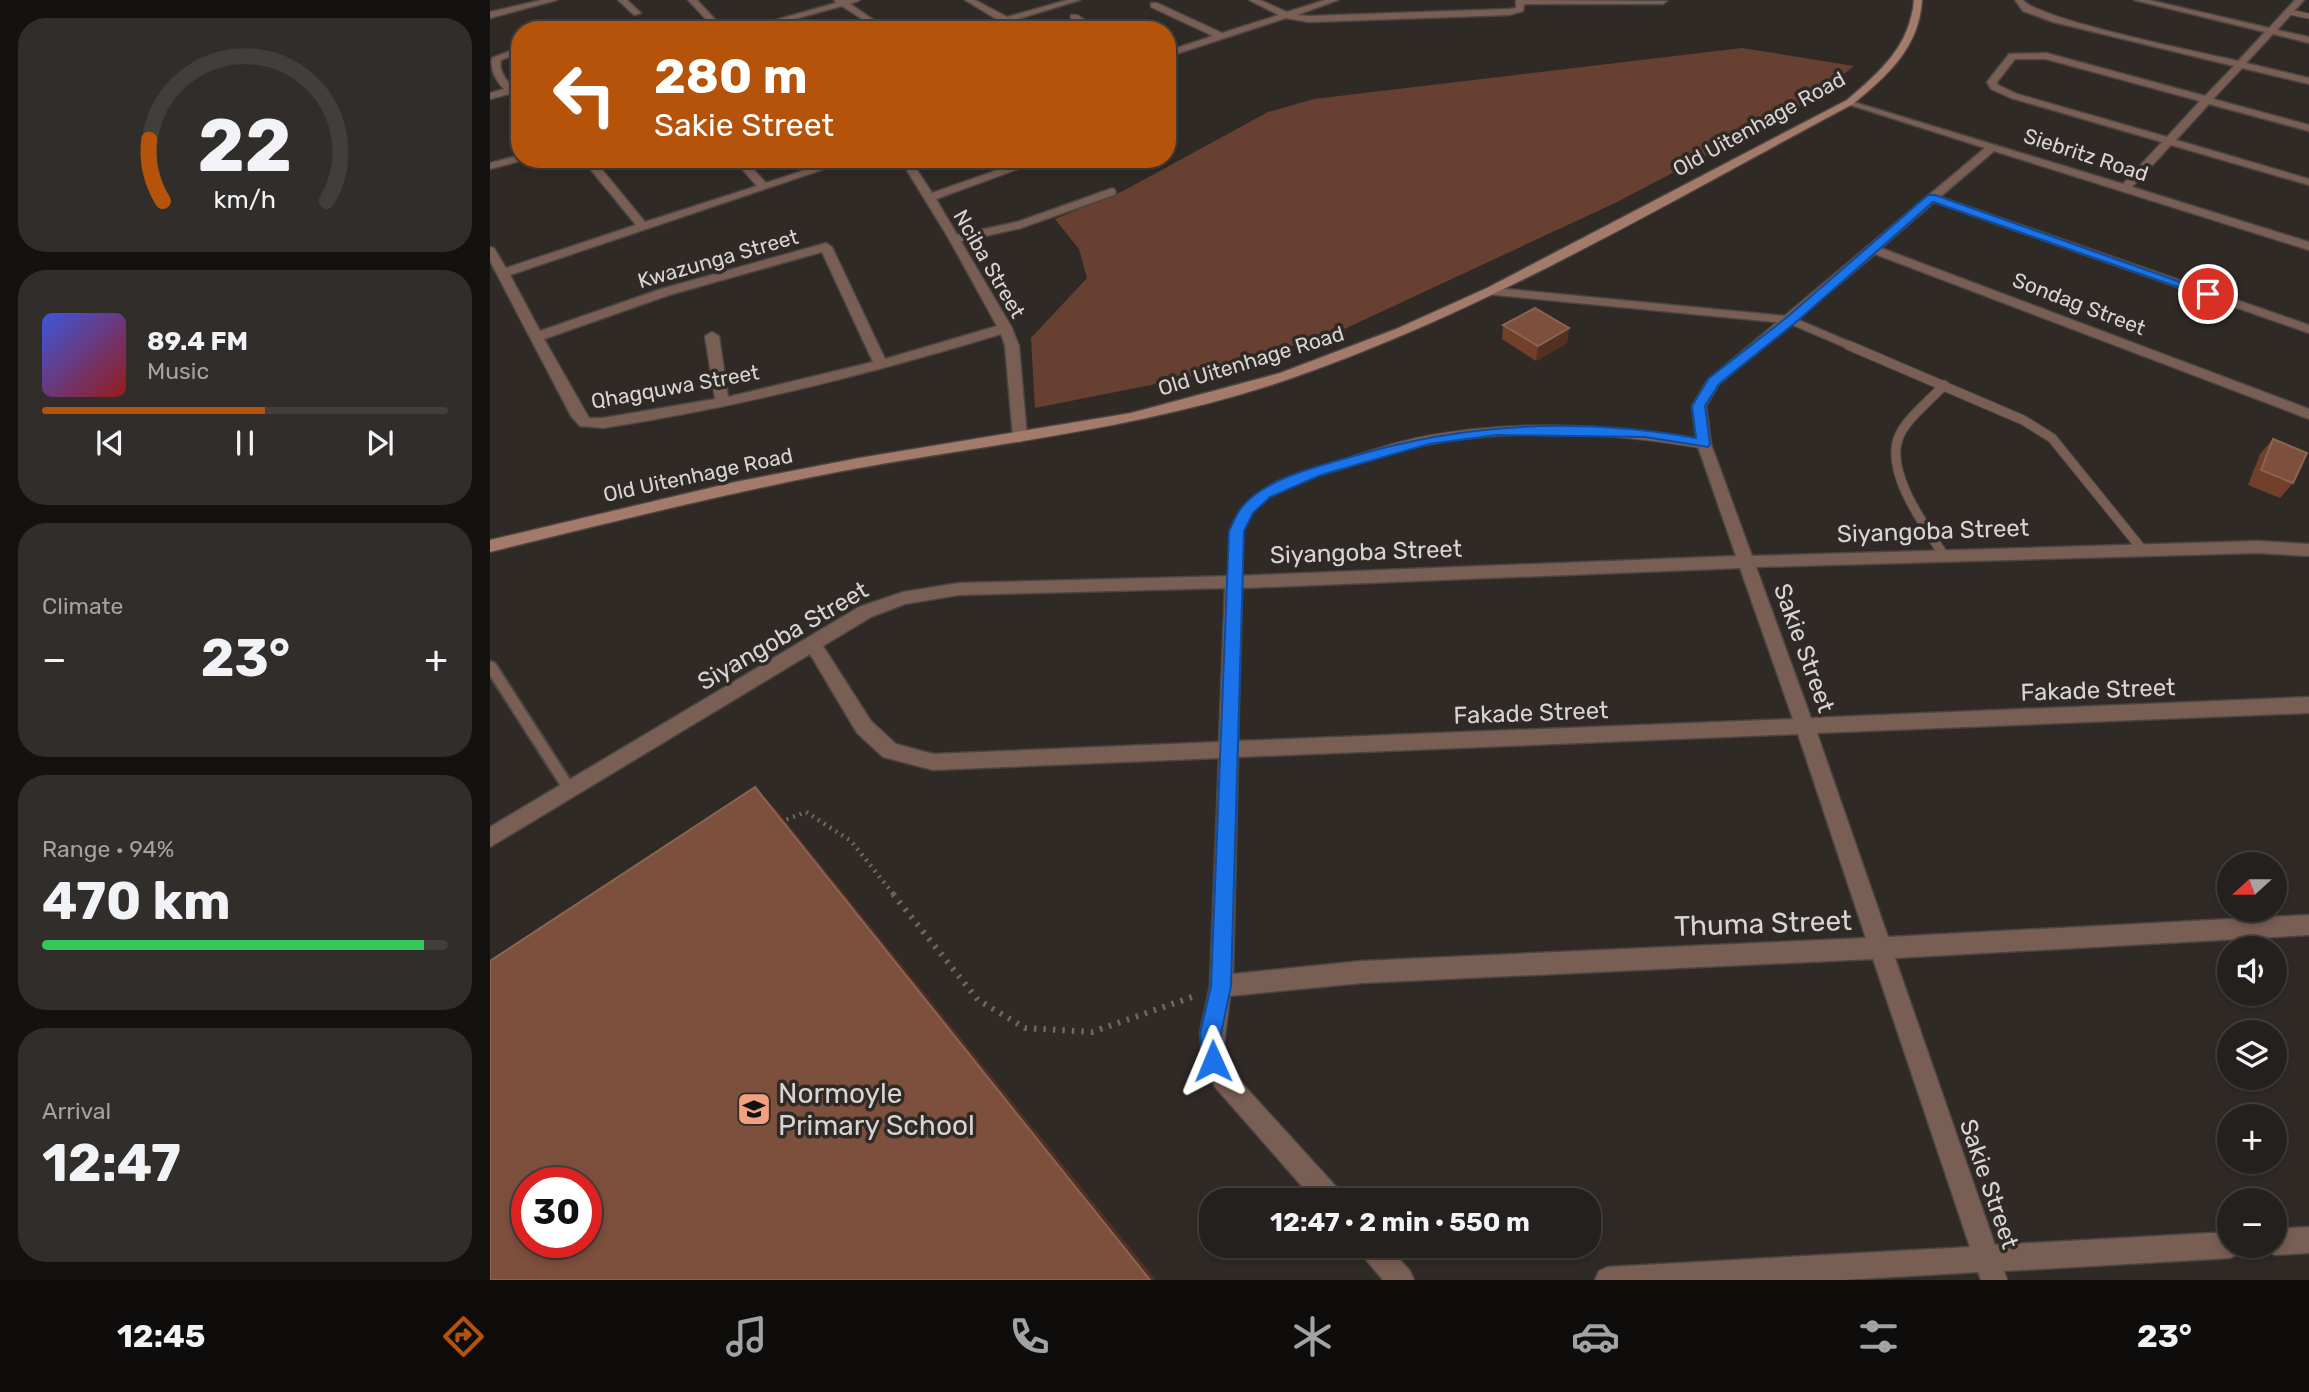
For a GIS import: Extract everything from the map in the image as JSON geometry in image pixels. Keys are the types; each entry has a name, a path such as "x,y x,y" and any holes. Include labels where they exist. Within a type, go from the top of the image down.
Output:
{"street":[{"path":"490,15 553,0"},
{"path":"622,0 637,13"},
{"path":"692,0 712,21"},
{"path":"775,21 856,0"},
{"path":"969,0 1005,20"},
{"path":"1002,21 1076,0"},
{"path":"1253,0 1288,16 1324,19 1445,10 1516,10 1522,6 1520,1 1663,1"},
{"path":"1176,51 1334,0"},
{"name":"Old Uitenhage Road","path":"490,546 735,487 859,463 1131,418 1285,376 1401,332 1491,291 1850,102 1892,66 1906,46 1914,31 1918,0"},
{"path":"2019,0 2026,9 2056,20 2309,81"},
{"path":"2138,0 2309,40"},
{"path":"2125,188 2300,0"},
{"path":"840,2 870,21"},
{"path":"1154,5 1222,37"},
{"path":"1074,17 1081,21"},
{"path":"511,53 497,58 495,64 500,79 511,86"},
{"path":"2309,128 2032,54 2012,56 1992,82 1994,87 2014,96 2309,182"},
{"path":"490,96 511,90"},
{"name":"Siebritz Road","path":"1850,102 2309,246"},
{"name":"Sakie Street","path":"1991,1270 1704,444 1699,406 1714,381 1790,320 1993,146"},
{"path":"490,166 511,160"},
{"path":"595,168 643,227"},
{"path":"746,168 764,187"},
{"path":"503,273 822,168"},
{"name":"Nciba Street","path":"911,168 955,239 1005,328 1012,346 1020,437"},
{"path":"929,198 1014,168"},
{"path":"1932,198 2309,329"},
{"name":"Kwazunga Street","path":"537,337 665,292 826,247 881,365"},
{"name":"Sondag Street","path":"1873,249 2309,414"},
{"name":"Qhagquwa Street","path":"490,251 578,416 585,423 620,420 722,401 881,365 1005,328"},
{"path":"712,336 722,401"},
{"name":"Siyangoba Street","path":"490,838 877,608 903,598 959,589 1234,582 2141,548 2291,547 2309,550"},
{"path":"1234,582 1221,986 1211,1034 1213,1061 1223,1079 1320,1188"},
{"name":"Fakade Street","path":"813,644 864,727 890,751 933,762 2309,705"},
{"name":"Thuma Street","path":"1221,986 1362,972 2309,925"},
{"path":"2287,1241 2309,1240"},
{"path":"1608,1280 1991,1270 2217,1246"},
{"path":"1382,1258 1401,1280"}],"lane":[{"path":"2289,12 2309,16"},
{"path":"955,239 1019,225 1112,192"},
{"path":"1491,291 1790,320 2023,420 2052,438 2141,548"},
{"path":"1943,554 1901,479 1894,456 1898,438 1944,385"},
{"path":"1234,582 1236,531 1247,510 1265,494 1316,472 1379,453 1429,440 1497,431 1645,433 1704,444"},
{"path":"491,667 570,790"}],"path":[{"path":"771,825 806,812 851,841 978,1000 1025,1028 1092,1032 1221,986"}],"shaded area":[{"path":"1742,48 1854,66 1812,100 1615,203 1340,331 1196,376 1035,408 1031,338 1087,278 1079,249 1055,219 1123,191 1165,168 1176,168 1176,162 1268,112 1314,99"}],"building":[{"path":"1535,308 1569,328 1538,346 1503,325"},
{"path":"2273,439 2307,453 2293,483 2261,470"},
{"name":"Normoyle Primary School","path":"755,787 1150,1280 490,1280 490,961"}],"place":[{"name":"Normoyle Primary School","path":"754,1109"}],"route":[{"path":"1213,1061 1211,1034 1221,986 1236,531 1247,510 1265,494 1316,472 1379,453 1429,440 1497,431 1591,430 1645,433 1704,444 1699,406 1714,381 1790,320 1932,198 2208,294"}]}
